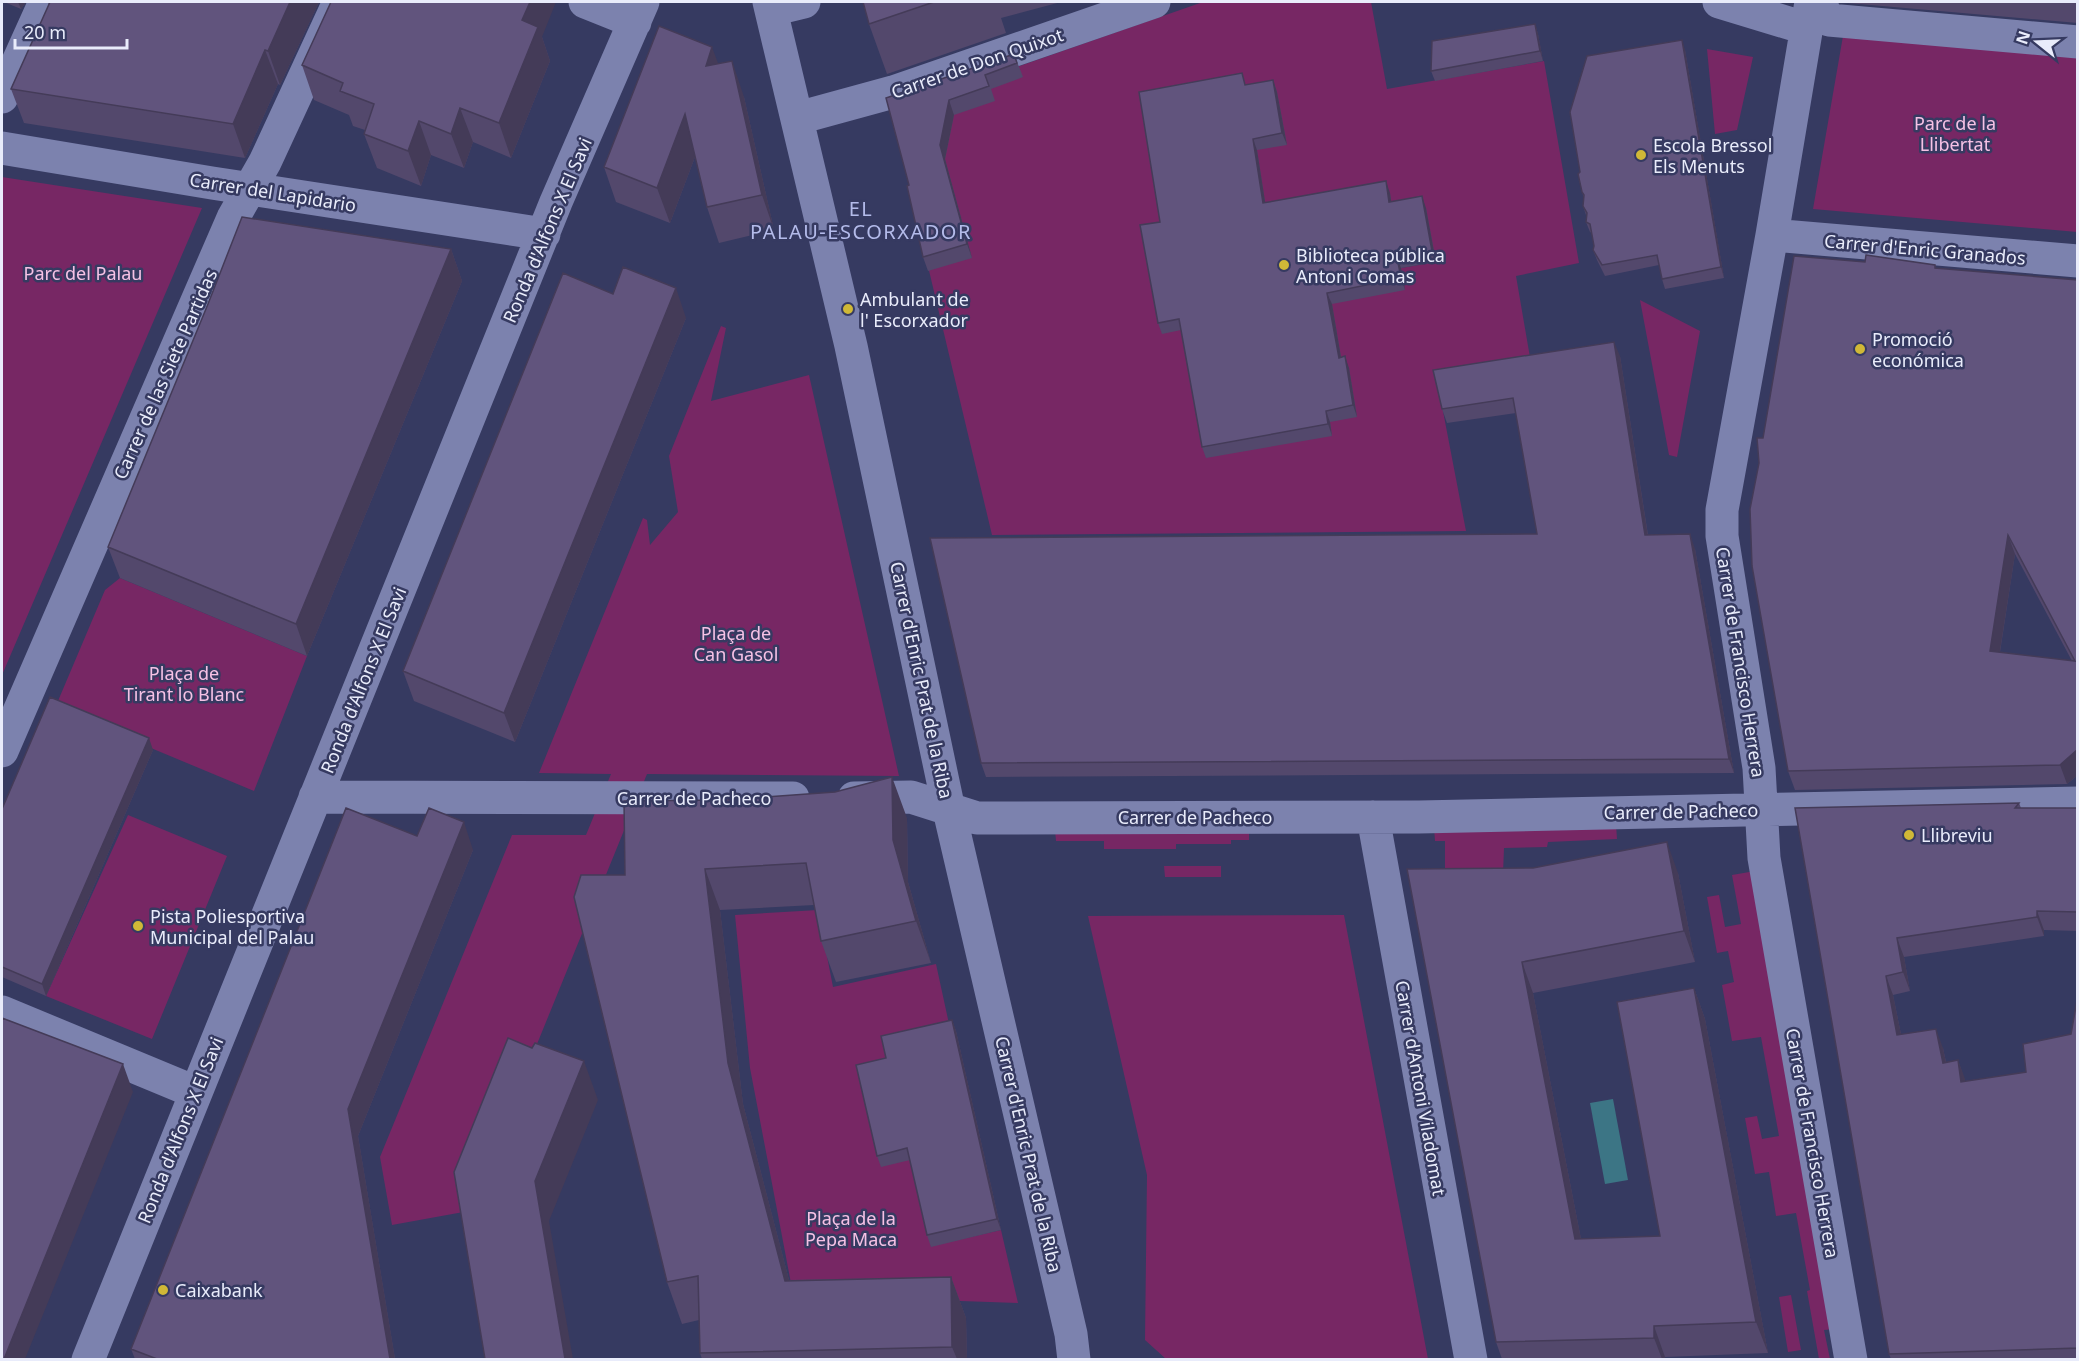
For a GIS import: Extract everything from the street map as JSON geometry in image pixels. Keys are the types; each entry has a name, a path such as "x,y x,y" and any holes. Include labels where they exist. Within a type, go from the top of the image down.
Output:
{"street":[{"path":"2,97 45,2"},
{"name":"Carrer de las Siete Partidas","path":"2,751 232,218 265,162 339,2"},
{"path":"585,2 639,12"},
{"path":"770,6 804,2"},
{"name":"Carrer de Don Quixot","path":"798,118 893,92 1154,2"},
{"path":"1719,2 1812,10 1829,20 2078,42"},
{"name":"Carrer d'Enric Prat de la Riba","path":"770,6 851,346 949,810 1065,1311 1074,1359"},
{"name":"Carrer de Francisco Herrera","path":"1812,10 1722,510 1722,536 1759,768 1764,858 1851,1359"},
{"name":"Ronda d'Alfons X El Savi","path":"88,1359 544,234 639,12"},
{"name":"Carrer del Lapidario","path":"2,148 544,234"},
{"name":"Carrer d'Enric Granados","path":"1772,235 2078,261"},
{"name":"Carrer de Pacheco","path":"315,798 911,797 977,818 1373,817 2078,803"},
{"name":"Carrer d'Antoni Viladomat","path":"1373,817 1471,1359"},
{"path":"2,1012 195,1092"}],"green space":[{"path":"1203,2 1371,2 1387,89 1544,61 1579,263 1516,276 1532,369 1438,385 1466,531 992,535 891,111","holes":["1389,193 1393,214 1436,262 1401,268"]},
{"name":"Parc de la Llibertat","path":"1843,36 2077,55 2077,232 1813,209"},
{"path":"1707,49 1753,57 1737,130 1715,134"},
{"name":"Parc del Palau","path":"2,177 202,208 2,675"},
{"path":"1640,300 1700,331 1677,457 1669,455"},
{"name":"Plaça de Can Gasol","path":"721,326 726,328 711,401 809,375 899,776 647,774 469,1211 392,1225 380,1157 512,835 586,835 611,774 539,773 643,518 647,520 650,545 678,512 669,456"},
{"name":"Plaça de Tirant lo Blanc","path":"120,578 307,656 254,791 55,708 105,590"},
{"name":"Pista Poliesportiva Municipal del Palau","path":"128,815 227,856 152,1039 46,996"},
{"path":"1616,824 1617,839 1548,842 1547,847 1504,848 1503,874 1445,874 1445,841 1435,841 1434,827"},
{"path":"1055,830 1249,830 1249,840 1231,840 1231,844 1176,844 1176,849 1104,849 1104,841 1056,841"},
{"path":"1164,866 1221,866 1221,877 1165,877"},
{"path":"1755,871 1835,1329 1824,1330 1830,1359 1819,1359 1807,1291 1810,1290 1796,1213 1776,1216 1769,1172 1755,1174 1745,1118 1757,1116 1762,1139 1779,1136 1761,1037 1732,1041 1722,985 1734,982 1728,951 1717,953 1707,897 1719,895 1725,927 1741,924 1732,875"},
{"name":"Plaça de la Pepa Maca","path":"818,910 833,987 936,964 951,1033 911,1160 931,1246 1001,1230 1018,1303 817,1296 794,1299 750,1068 735,915"},
{"path":"1344,915 1428,1359 1166,1359 1145,1340 1147,1175 1088,916"},
{"path":"1791,1295 1801,1350 1788,1352 1779,1297"}],"water":[{"path":"1613,1099 1628,1180 1605,1184 1590,1103"}],"building":[{"path":"50,2 290,2 268,51 265,50 233,124 11,89"},
{"path":"331,2 530,2 522,20 538,27 499,123 460,108 451,134 419,121 408,151 364,134 374,104 340,91 343,83 302,65"},
{"path":"863,2 934,2 869,24"},
{"path":"1535,24 1540,51 1431,71 1432,41"},
{"path":"659,26 712,47 706,66 732,61 762,195 707,207 685,114 657,188 604,167"},
{"name":"Escola Bressol Els Menuts","path":"1682,40 1721,267 1662,279 1657,255 1602,265 1593,250 1590,224 1586,222 1587,213 1583,206 1584,195 1578,174 1580,172 1570,112 1587,56"},
{"path":"1014,54 1017,63 985,75 989,86 949,100 940,145 967,244 923,257 907,186 909,185 886,98"},
{"path":"1242,73 1245,85 1273,80 1282,133 1253,139 1263,203 1386,181 1389,202 1422,196 1432,251 1397,257 1401,278 1327,293 1339,358 1345,356 1353,405 1326,411 1328,424 1202,447 1179,319 1158,323 1140,225 1160,222 1139,92"},
{"path":"242,217 451,249 296,624 108,547"},
{"path":"1866,255 1935,265 1935,268 2078,280 2078,749 2060,765 1788,771 1752,566 1750,509 1759,463 1757,438 1763,438 1794,256 1865,262","holes":["2008,535 2075,661 1990,651"]},
{"path":"623,267 676,288 504,713 403,671 563,273 613,294"},
{"path":"1614,342 1645,535 1690,534 1729,759 981,763 930,538 1537,534 1513,398 1442,409 1433,370"},
{"path":"50,697 149,738 42,984 2,967 2,809"},
{"path":"892,777 893,840 916,921 821,941 806,863 705,869 728,1063 785,1281 951,1277 952,1347 700,1353 698,1276 667,1282 574,897 581,875 625,875 624,801 726,800 835,792"},
{"path":"2019,803 2015,808 2078,808 2078,912 2037,911 2037,917 1897,938 1903,972 1886,976 1897,1035 1936,1029 1943,1063 1958,1060 1961,1082 2026,1072 2023,1044 2071,1034 2078,995 2078,1348 1889,1354 1795,808"},
{"path":"346,808 417,836 429,808 464,822 348,1109 390,1359 157,1359 131,1349"},
{"path":"1667,842 1684,931 1522,962 1575,1239 1660,1236 1617,1002 1694,988 1756,1322 1654,1326 1654,1338 1496,1342 1407,869 1533,868"},
{"path":"2,1018 123,1064 4,1359 2,1359"},
{"path":"952,1020 997,1219 927,1235 907,1148 877,1156 856,1065 886,1058 881,1036"},
{"path":"508,1038 532,1048 535,1043 584,1061 535,1181 565,1359 485,1359 454,1172"}],"place":[{"name":"Escola Bressol Els Menuts","path":"1641,155"},
{"name":"Biblioteca pública Antoni Comas","path":"1284,265"},
{"name":"Ambulant de l' Escorxador","path":"848,309"},
{"name":"Promoció económica","path":"1860,349"},
{"name":"Llibreviu","path":"1909,835"},
{"name":"Pista Poliesportiva Municipal del Palau","path":"138,926"},
{"name":"Caixabank","path":"163,1290"}],"district":[{"name":"EL PALAU-ESCORXADOR","path":"861,220"}]}
